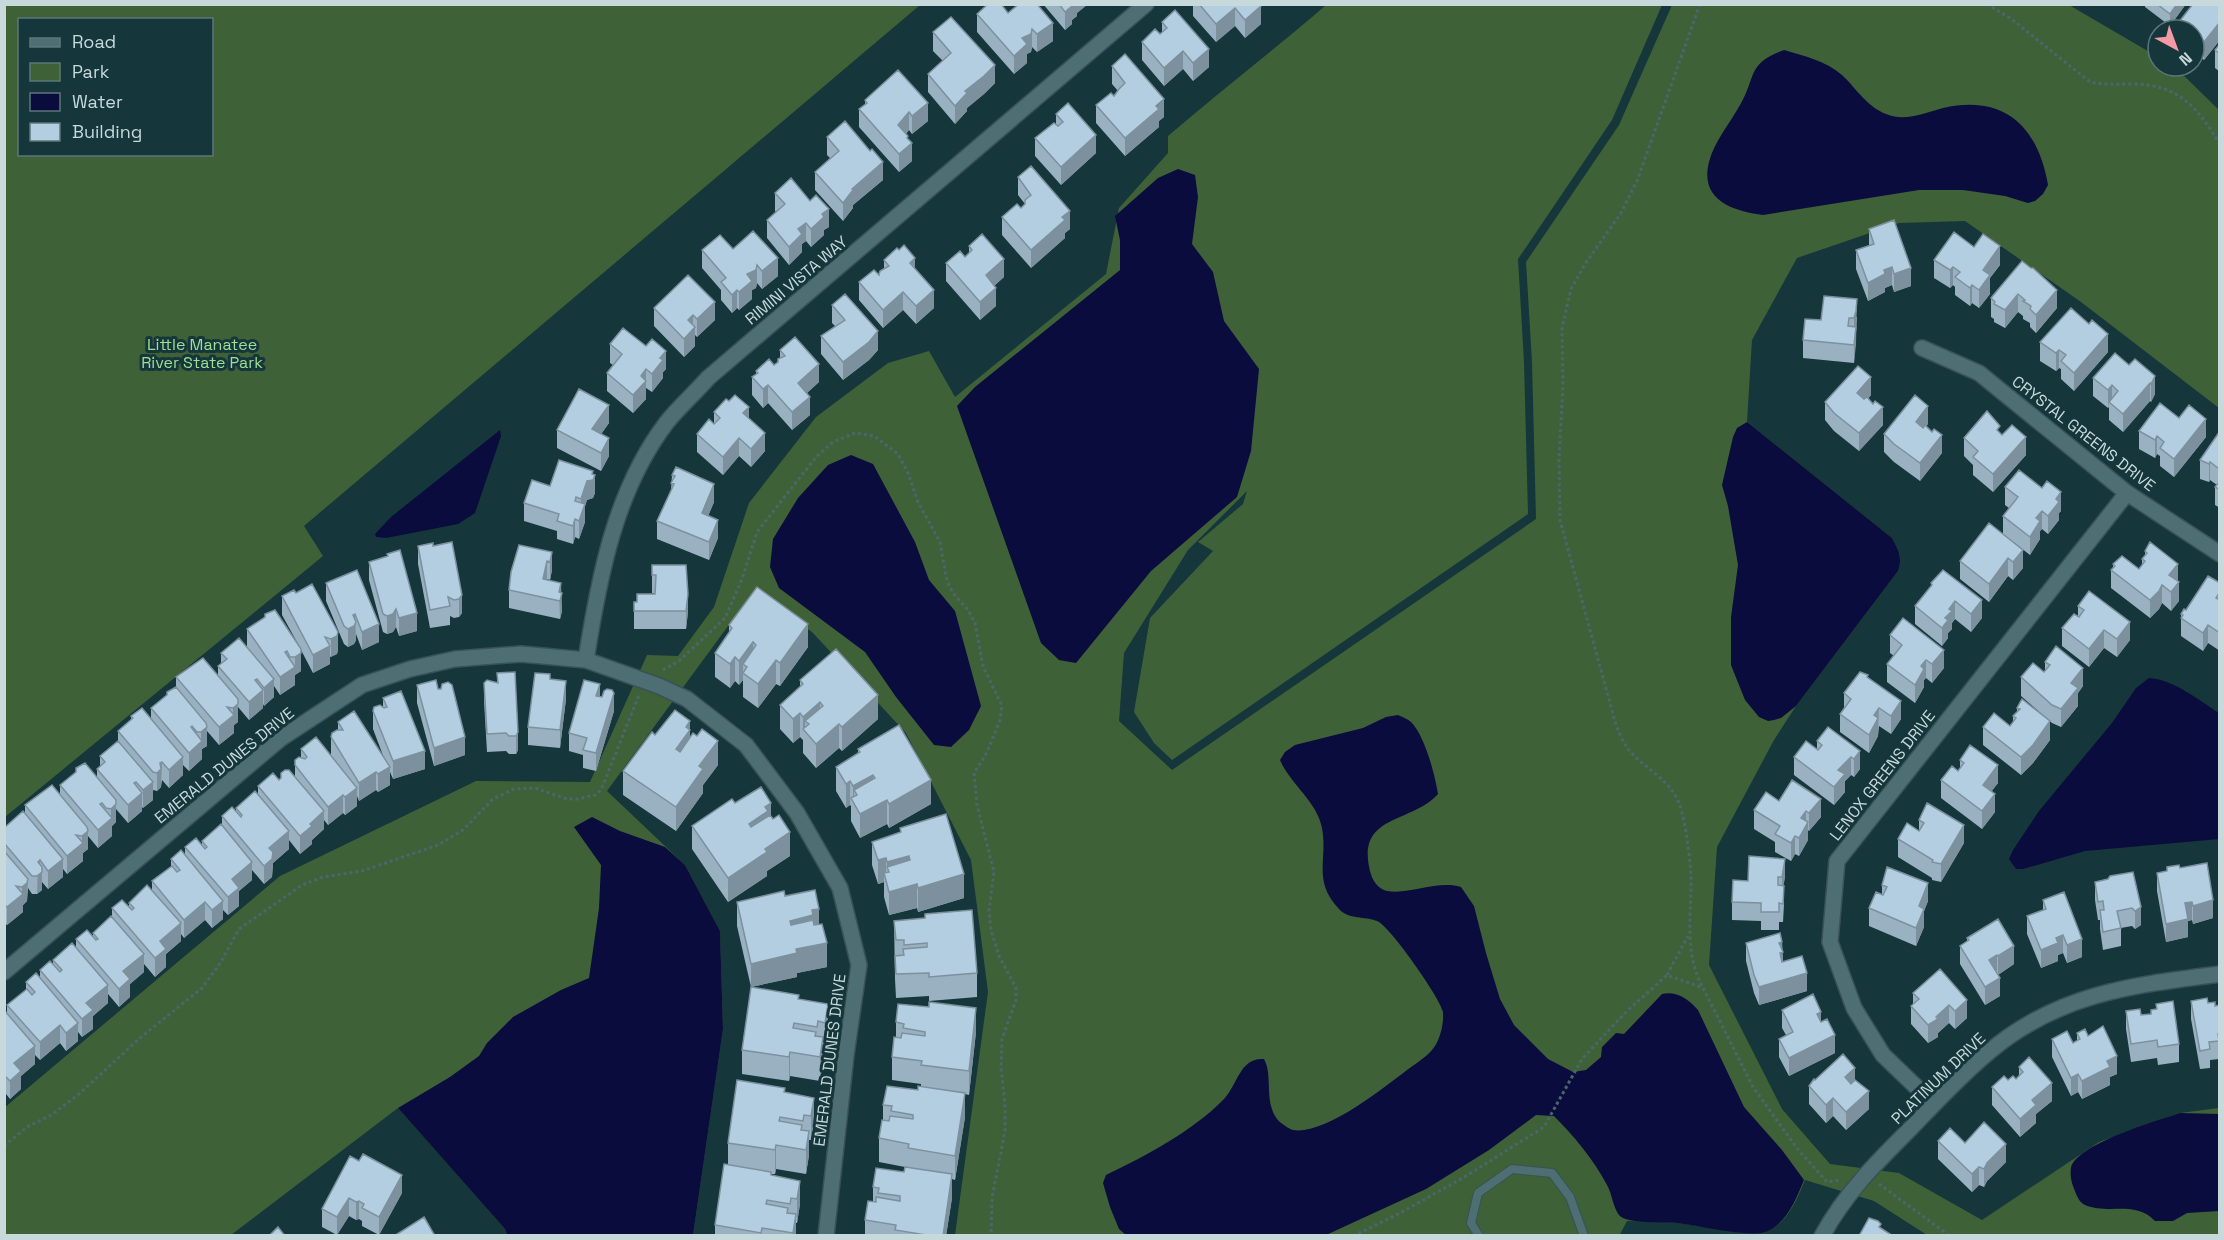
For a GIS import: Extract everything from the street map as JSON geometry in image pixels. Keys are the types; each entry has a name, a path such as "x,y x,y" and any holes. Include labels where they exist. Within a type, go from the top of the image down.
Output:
{"street":[{"name":"RIMINI VISTA WAY","path":"585,660 595,604 615,523 641,464 667,422 708,378 1146,4"},
{"name":"CRYSTAL GREENS DRIVE","path":"1922,348 1979,373 2127,493 2220,554"},
{"name":"LENOX GREENS DRIVE","path":"1934,1104 1882,1055 1854,1008 1830,942 1837,861 2127,493"},
{"name":"EMERALD DUNES DRIVE","path":"4,972 280,739 362,686 410,669 455,659 521,654 585,660 645,681 687,699 747,745 797,813 840,888 859,965 846,1055 826,1236"},
{"name":"PLATINUM DRIVE","path":"1822,1236 1836,1210 1860,1180 1934,1104 1991,1050 2014,1033 2050,1012 2109,991 2220,974"}],"lane":[{"path":"1479,1236 1471,1223 1478,1193 1512,1169 1552,1173 1570,1197 1584,1236"}],"path":[{"path":"1700,4 1637,181 1621,213 1585,264 1571,289 1562,328 1560,520 1616,725 1626,747 1654,771 1669,787 1678,802 1685,830 1692,886 1689,934 1694,966 1753,1087 1796,1147 1827,1182 1845,1179 1876,1182 1950,1236"},
{"path":"1987,4 2010,18 2090,82 2106,85 2133,84 2158,87 2182,98 2204,117 2220,145"},
{"path":"4,1146 27,1127 53,1114 79,1094 140,1038 202,988 221,962 239,929 302,885 323,877 362,871 438,845 463,830 493,799 514,789 535,788 567,799 578,800 595,795 601,789 645,681 679,661 725,618 742,579 757,532 816,457 833,442 855,433 874,436 897,454 908,473 918,502 940,542 947,581 952,593 968,610 975,623 983,666 1002,706 1000,720 992,740 974,773 977,805 994,872 989,911 991,930 999,956 1016,988 1017,1000 1002,1039 1001,1068 1005,1131 992,1198 991,1236"},
{"path":"1353,1236 1463,1178 1544,1127 1582,1059 1623,1015 1667,975 1689,934"},
{"path":"1667,975 1703,988"}],"green space":[{"name":"Little Manatee River State Park","path":"5,4 920,4 304,526 323,556 5,817"},
{"path":"1326,5 1662,5 1612,120 1518,259 1524,362 1528,514 1172,760 1154,743 1134,712 1150,618 1213,551 1198,542 1243,504 1247,491 1188,550 1124,653 1119,721 1172,770 1536,519 1532,362 1526,262 1619,125 1672,5 2069,5 2146,50 2146,78 2186,78 2219,110 2219,408 2081,302 1965,221 1899,223 1797,258 1752,340 1747,422 1892,538 1898,550 1900,562 1898,571 1796,706 1774,740 1717,847 1709,965 1782,1109 1830,1164 1899,1173 1982,1220 2099,1142 2180,1113 2219,1108 2219,1235 1927,1235 1874,1201 1805,1180 1795,1202 1781,1222 1759,1233 1679,1223 1627,1221 1619,1236 955,1235 988,992 971,860 906,733 812,632 753,592 607,791 685,865 720,931 723,1029 693,1235 507,1235 505,1229 398,1108 231,1235 5,1235 4,1108 280,876 476,781 590,782 647,655 678,656 714,607 749,503 816,417 888,363 929,351 955,397 1106,274 1119,208 1168,153 1168,136"}],"water":[{"path":"1784,50 1829,66 1842,75 1862,97 1879,111 1893,116 1914,116 1965,105 1984,106 2001,111 2027,131 2043,164 2048,185 2043,194 2035,201 2028,203 2005,196 1963,190 1919,190 1763,215 1741,211 1721,202 1709,186 1707,175 1711,155 1740,105 1758,66 1763,60"},
{"path":"1178,169 1195,175 1198,197 1192,244 1213,272 1224,321 1259,369 1251,451 1237,497 1151,571 1076,663 1059,660 1041,643 957,406 975,387 1120,270 1120,240 1115,216 1158,178"},
{"path":"1747,422 1892,538 1900,558 1898,571 1796,706 1781,718 1768,721 1759,717 1745,700 1731,665 1731,617 1738,565 1722,485 1733,437 1737,428"},
{"path":"500,430 501,436 475,513 458,524 386,538 376,537 375,534 391,517"},
{"path":"851,455 873,464 915,542 929,580 955,611 981,706 969,730 951,747 934,745 896,697 865,652 779,588 770,567 773,539 798,498 828,465"},
{"path":"2149,678 2168,682 2219,713 2219,839 2085,851 2016,869 2009,859 2039,811 2112,723 2136,688"},
{"path":"1398,715 1411,722 1421,736 1432,767 1438,794 1427,804 1378,829 1371,839 1368,853 1370,871 1376,884 1384,890 1396,892 1443,885 1461,887 1474,906 1500,999 1514,1025 1548,1059 1573,1072 1586,1070 1601,1057 1602,1047 1616,1033 1624,1034 1662,994 1677,995 1690,1002 1698,1010 1744,1107 1782,1150 1804,1180 1790,1209 1775,1227 1760,1233 1750,1233 1623,1218 1617,1212 1602,1176 1576,1140 1554,1116 1536,1115 1489,1150 1426,1189 1326,1235 1127,1236 1119,1229 1103,1183 1106,1175 1153,1151 1199,1121 1224,1099 1244,1067 1250,1062 1264,1059 1267,1066 1270,1100 1275,1116 1288,1128 1306,1130 1337,1118 1368,1099 1423,1058 1437,1042 1442,1027 1443,1012 1434,993 1403,948 1377,921 1347,915 1331,899 1323,879 1323,839 1319,818 1280,760 1285,752 1295,745 1363,728 1386,717"},
{"path":"592,817 620,831 665,847 685,865 720,931 723,1029 693,1235 507,1235 505,1229 398,1108 450,1077 479,1056 487,1043 513,1017 561,990 589,978 599,908 601,865 574,827"},
{"path":"2180,1113 2219,1114 2219,1211 2187,1213 2173,1221 2155,1221 2139,1211 2094,1208 2081,1202 2075,1192 2071,1177 2071,1168 2076,1159 2087,1150 2119,1134"}],"building":[{"path":"988,4 1001,4 1008,13 1019,4 1037,4 1053,23 1037,34 1032,29 1031,34 1022,38 1027,44 1014,56 977,14"},
{"path":"1059,4 1071,4 1072,6 1065,12"},
{"path":"1199,4 1260,4 1261,6 1245,20 1235,8 1216,24"},
{"path":"2157,4 2177,4 2170,14"},
{"path":"2193,4 2220,4 2220,22 2206,40 2206,18 2182,18"},
{"path":"1175,10 1209,49 1193,63 1183,51 1164,68 1142,42 1155,29 1160,34 1167,28 1162,22"},
{"path":"951,17 995,65 965,91 967,93 955,106 928,74 951,53 933,32"},
{"path":"2220,44 2220,54 2215,50"},
{"path":"1125,54 1164,99 1156,106 1159,109 1125,138 1096,105 1111,93 1114,96 1125,83 1112,66"},
{"path":"898,70 928,103 912,116 909,112 898,125 912,143 899,154 859,109 867,103 865,100"},
{"path":"1068,103 1096,135 1061,167 1035,138 1054,123 1058,126 1063,122 1056,114"},
{"path":"845,121 870,151 872,149 883,162 852,189 843,203 815,172 839,151 827,137"},
{"path":"1031,166 1070,211 1062,217 1065,220 1031,250 1002,217 1017,204 1021,208 1031,195 1018,177"},
{"path":"791,178 810,201 816,195 829,209 822,214 824,217 811,229 806,223 798,229 802,234 789,247 767,220 785,204 775,193"},
{"path":"1894,220 1911,268 1894,274 1892,267 1884,270 1885,274 1868,283 1856,250 1874,244 1869,229"},
{"path":"753,231 778,258 762,271 757,265 756,270 747,274 752,281 732,295 721,282 726,278 702,250 720,235 733,249"},
{"path":"1954,232 1974,247 1983,234 2000,246 1983,270 1990,275 1979,290 1972,285 1970,288 1955,277 1960,272 1953,267 1950,270 1934,260"},
{"path":"982,234 1004,259 986,275 996,288 980,302 946,263 960,251 965,257 972,250 969,246"},
{"path":"904,245 915,258 910,263 934,290 916,306 903,292 883,310 859,282 874,270 879,275 880,271 889,266 884,260"},
{"path":"2022,261 2057,290 2036,315 2030,309 2031,306 2018,294 2005,310 1994,304 1991,298"},
{"path":"688,275 715,302 697,319 693,315 688,320 695,327 684,339 654,308"},
{"path":"845,294 878,331 869,342 843,362 821,336 845,320 832,305"},
{"path":"1824,296 1857,299 1854,318 1849,318 1848,326 1856,327 1854,345 1803,340 1805,319 1821,320"},
{"path":"2071,308 2089,324 2092,320 2108,334 2074,373 2061,361 2066,355 2059,350 2056,353 2040,342"},
{"path":"623,328 646,346 652,339 666,351 660,358 663,360 652,374 646,369 641,376 646,381 633,395 607,373 622,354 610,344"},
{"path":"795,337 819,364 798,383 810,397 792,412 768,385 763,389 752,377 769,359 774,365 778,359 785,356 780,350"},
{"path":"2115,353 2129,365 2135,359 2155,376 2151,384 2123,414 2109,402 2118,391 2112,385 2108,390 2093,378"},
{"path":"1858,366 1871,377 1857,393 1864,399 1867,397 1873,404 1875,401 1883,407 1859,433 1834,413 1825,402"},
{"path":"579,389 609,405 592,429 609,438 601,453 557,430"},
{"path":"735,395 749,407 743,413 765,433 751,449 739,438 723,457 697,434 709,419 714,424 720,418 714,412 726,399 729,401"},
{"path":"1915,395 1928,406 1916,422 1923,428 1925,425 1932,432 1934,429 1942,435 1920,463 1884,434"},
{"path":"2160,403 2179,418 2189,405 2206,419 2174,459 2160,448 2164,442 2157,436 2155,440 2139,431"},
{"path":"1987,411 2000,426 1997,430 2002,435 2012,425 2026,437 1993,474 1973,457 1978,451 1964,438"},
{"path":"2220,431 2220,465 2218,468 2210,462 2209,464 2200,460"},
{"path":"559,460 593,471 592,474 595,475 593,480 587,481 581,499 576,497 575,501 585,504 579,521 575,519 573,526 557,521 559,514 524,503 532,480 550,486"},
{"path":"676,467 714,484 702,513 718,520 709,542 657,521 674,484 671,483"},
{"path":"2019,470 2042,488 2047,481 2061,492 2056,499 2059,502 2048,516 2042,511 2036,518 2040,521 2030,537 2003,516 2018,497 2005,487"},
{"path":"1989,523 2023,550 2013,562 2008,558 1989,584 1960,561"},
{"path":"452,542 462,595 459,599 454,600 448,597 450,606 430,610 418,546"},
{"path":"2150,542 2178,564 2169,575 2179,582 2171,592 2162,585 2150,600 2111,570 2115,566 2113,564 2122,556 2139,569 2145,561 2142,559 2147,553 2145,551"},
{"path":"519,545 552,552 550,562 547,561 543,579 561,583 560,601 509,590 511,572"},
{"path":"400,550 417,613 399,618 396,609 393,614 387,616 383,614 369,562"},
{"path":"652,565 686,565 688,594 686,611 634,611 637,594 655,594 656,575 652,575"},
{"path":"357,570 379,624 362,632 355,614 353,615 356,622 354,626 348,629 344,626 326,583"},
{"path":"1943,570 1982,600 1971,614 1955,601 1949,609 1952,611 1945,618 1948,620 1942,628 1915,606"},
{"path":"2208,576 2220,583 2220,592 2216,598 2220,600 2220,633 2208,625 2203,633 2181,618 2184,609 2186,610"},
{"path":"312,584 338,632 337,636 331,639 325,637 330,646 313,655 282,596 294,590 296,593"},
{"path":"757,587 808,624 780,663 776,660 758,684 743,673 747,667 743,664 756,645 753,642 739,661 735,657 730,664 715,653 732,628 729,625"},
{"path":"2089,591 2130,622 2117,639 2104,630 2089,649 2062,628 2074,614 2079,617 2084,610 2078,606"},
{"path":"275,610 301,649 301,653 295,657 290,657 287,651 285,652 295,667 280,677 247,629 265,617 265,614"},
{"path":"1903,618 1944,650 1932,664 1926,660 1921,666 1924,669 1915,685 1887,664 1902,645 1890,635"},
{"path":"239,638 274,679 264,688 257,679 255,680 263,690 249,702 218,666 227,659 221,653"},
{"path":"2056,646 2083,668 2071,683 2078,688 2061,709 2052,705 2021,677 2033,663 2044,672 2050,665 2045,662"},
{"path":"836,649 878,695 842,727 839,724 816,744 803,729 809,724 805,721 823,706 820,702 803,717 800,713 793,719 780,705 803,684 800,680"},
{"path":"203,658 238,699 238,704 233,708 227,707 234,715 219,727 176,677"},
{"path":"515,672 518,732 516,736 509,736 506,733 487,734 484,683 487,680 498,683 497,673"},
{"path":"1860,672 1868,675 1867,677 1901,701 1891,716 1879,708 1874,715 1878,718 1869,735 1840,714 1851,699 1844,693"},
{"path":"535,673 550,674 550,679 566,681 560,730 528,727"},
{"path":"436,680 438,689 441,689 442,684 448,682 452,685 465,737 434,748 417,685"},
{"path":"584,680 600,684 596,696 602,697 607,689 614,693 596,753 583,750 587,738 569,733"},
{"path":"176,687 207,727 197,732 191,727 202,741 189,753 151,708 167,695 167,692"},
{"path":"401,691 425,751 393,761 373,711 374,707 380,705 387,707 383,698"},
{"path":"2022,699 2050,721 2033,745 2021,757 1983,727 1994,713 2010,726 2016,718 2013,716 2020,709 2017,708"},
{"path":"142,708 183,757 169,770 162,762 160,763 161,769 157,773 153,772 118,731 133,718 131,716"},
{"path":"675,710 690,721 686,727 690,730 676,749 680,752 693,733 697,736 702,729 718,741 699,766 703,769 676,807 623,771 652,732 655,735"},
{"path":"354,711 390,767 378,774 376,772 359,783 331,737 332,733 337,730 343,730 338,722"},
{"path":"899,725 931,780 889,804 887,800 860,814 851,798 857,795 854,790 875,778 873,775 853,786 850,781 846,784 836,767 860,752 858,749"},
{"path":"1828,727 1860,751 1854,759 1851,757 1838,770 1845,774 1834,787 1794,757 1806,741 1818,750 1822,745 1817,741"},
{"path":"316,737 357,788 345,797 343,795 328,807 295,765 295,760 299,757 305,759 307,757 301,749"},
{"path":"118,741 153,782 143,790 136,782 134,783 142,793 128,805 97,769 105,762 100,756"},
{"path":"1970,745 1998,765 1983,785 1995,794 1982,811 1941,780 1952,766 1958,771 1964,763 1960,760"},
{"path":"85,763 116,800 116,804 111,809 100,804 112,818 98,830 60,785 76,772 76,768"},
{"path":"289,770 324,811 300,836 258,786 273,773 279,780 281,773"},
{"path":"1792,780 1821,799 1809,813 1806,811 1801,818 1808,822 1799,838 1795,836 1791,843 1775,834 1780,826 1754,810 1766,792 1779,801"},
{"path":"52,785 88,831 82,836 76,835 83,843 67,856 25,805"},
{"path":"761,787 771,803 765,807 768,811 749,824 751,827 770,815 773,819 779,815 790,832 765,849 767,852 728,878 692,826 732,799 735,803"},
{"path":"255,791 289,831 269,848 273,852 272,859 264,866 222,816 232,807 241,817 242,815 236,808"},
{"path":"1927,803 1964,825 1941,864 1932,862 1933,860 1898,839 1907,823 1919,831 1924,823 1919,820"},
{"path":"23,811 63,859 48,871 40,860 38,862 42,867 42,872 37,876 32,876 4,843 4,828"},
{"path":"946,814 964,874 918,888 917,884 889,892 884,873 889,872 887,867 910,860 909,856 887,862 886,858 878,860 872,842 901,832 900,828"},
{"path":"221,824 252,862 232,879 239,888 228,897 185,847 196,838 205,849 207,847 202,841"},
{"path":"181,850 223,901 212,910 205,902 184,920 152,881 172,866 177,872 180,870 171,859"},
{"path":"4,851 28,879 22,887 16,886 23,894 7,907 4,904"},
{"path":"1749,856 1785,859 1782,877 1778,877 1778,885 1784,886 1783,904 1779,903 1779,912 1761,912 1761,903 1732,902 1733,880 1748,881"},
{"path":"2207,863 2213,900 2193,906 2192,902 2185,903 2188,919 2166,924 2157,873 2167,871 2167,867 2179,865 2180,868"},
{"path":"1887,867 1928,883 1919,906 1924,909 1916,928 1869,908 1876,892 1883,895 1887,887 1882,885"},
{"path":"2133,872 2141,907 2135,911 2132,908 2117,911 2121,928 2103,932 2100,910 2104,910 2103,901 2098,902 2095,882 2108,879 2110,876"},
{"path":"147,885 181,923 160,941 166,949 155,958 112,908 122,900 132,910 134,908 129,903"},
{"path":"815,890 819,909 812,910 813,915 790,921 791,925 813,920 814,925 822,924 827,943 796,949 797,953 751,964 737,902 784,891 785,896"},
{"path":"2064,892 2082,939 2067,945 2063,935 2056,938 2058,943 2041,950 2027,916 2046,909 2043,900"},
{"path":"972,910 977,973 929,977 929,973 896,974 895,956 904,955 903,949 927,947 927,943 904,945 904,940 896,940 894,921 925,918 925,914"},
{"path":"111,916 144,954 123,971 130,979 119,989 76,939 87,930 96,940 98,939 93,933"},
{"path":"1998,919 2014,946 1989,960 2000,978 1985,987 1960,946 1969,940 1967,938"},
{"path":"1780,933 1782,962 1802,956 1807,973 1759,987 1746,943"},
{"path":"72,943 108,985 86,1003 93,1010 82,1019 40,970 50,961 60,972 62,970 53,960"},
{"path":"1940,969 1967,1000 1955,1011 1949,1005 1936,1017 1938,1019 1928,1025 1911,1006 1919,999 1913,993"},
{"path":"36,973 78,1023 66,1033 60,1025 40,1042 7,1005 27,989 32,995 35,992 26,982"},
{"path":"751,987 799,995 798,999 828,1004 825,1023 818,1021 817,1027 794,1023 793,1028 816,1032 815,1036 823,1037 820,1057 790,1052 789,1057 742,1050"},
{"path":"1813,994 1821,1012 1817,1014 1821,1022 1827,1019 1835,1035 1789,1058 1779,1039 1793,1032 1782,1010"},
{"path":"2207,998 2208,1003 2215,1002 2215,1006 2220,1005 2220,1034 2218,1034 2219,1041 2209,1042 2210,1049 2200,1051 2191,1001"},
{"path":"2173,1001 2179,1044 2158,1047 2157,1040 2131,1044 2126,1011 2140,1009 2141,1015 2151,1014 2151,1010 2157,1009 2156,1004"},
{"path":"929,1002 976,1008 969,1071 921,1065 922,1061 892,1057 894,1037 901,1038 902,1033 925,1036 925,1032 903,1028 904,1024 896,1022 898,1004 929,1007"},
{"path":"4,1010 35,1046 14,1063 21,1071 10,1081 4,1075"},
{"path":"2103,1026 2117,1056 2107,1061 2110,1067 2082,1081 2078,1074 2071,1078 2052,1039 2067,1031 2073,1043 2080,1039 2077,1033 2085,1029 2088,1036"},
{"path":"1843,1054 1855,1068 1845,1077 1851,1084 1855,1080 1869,1091 1846,1112 1833,1098 1826,1105 1809,1086"},
{"path":"2029,1057 2052,1083 2032,1100 2036,1105 2020,1119 1992,1087 2004,1076 2008,1080 2013,1076 2016,1079 2023,1072 2019,1067"},
{"path":"737,1080 785,1088 784,1092 814,1098 811,1116 804,1115 803,1121 780,1117 779,1121 802,1125 801,1130 809,1131 806,1150 776,1145 775,1150 728,1143"},
{"path":"887,1086 918,1090 918,1086 965,1093 955,1156 908,1148 909,1144 879,1138 882,1120 889,1121 890,1116 913,1119 913,1115 891,1111 892,1106 883,1105"},
{"path":"1984,1122 2006,1144 1984,1169 1979,1167 1972,1174 1938,1141 1950,1128 1965,1143"},
{"path":"363,1154 402,1175 379,1217 362,1208 364,1204 349,1198 337,1217 322,1209 350,1156 359,1161"},
{"path":"724,1164 771,1172 771,1175 800,1181 797,1199 791,1198 790,1204 767,1200 766,1204 788,1208 787,1213 796,1214 793,1233 762,1228 761,1233 715,1225"},
{"path":"905,1167 952,1174 943,1236 895,1230 896,1225 865,1220 868,1201 876,1202 876,1197 900,1201 900,1196 878,1193 879,1188 873,1187 876,1168 904,1172"},
{"path":"424,1217 435,1236 394,1236"},
{"path":"1869,1218 1878,1221 1881,1224 1879,1227 1893,1236 1859,1236"},
{"path":"278,1227 285,1236 269,1236"}]}
